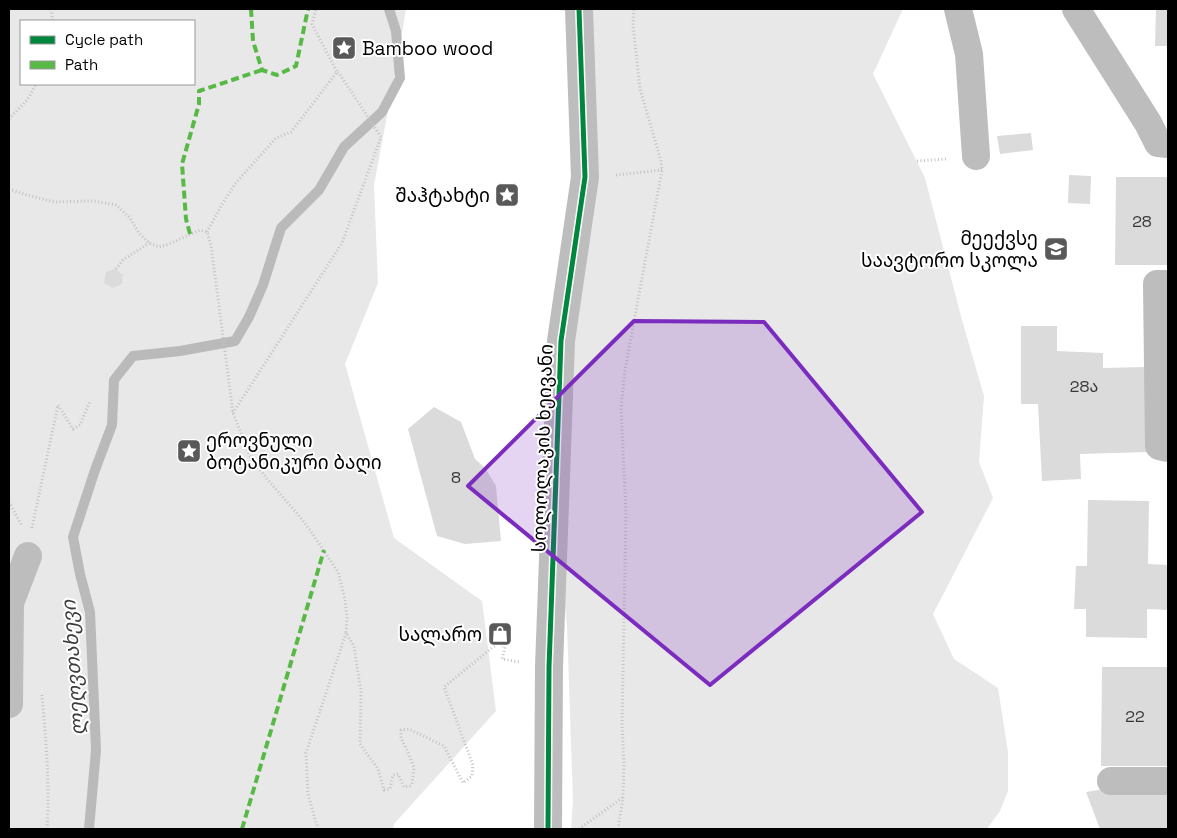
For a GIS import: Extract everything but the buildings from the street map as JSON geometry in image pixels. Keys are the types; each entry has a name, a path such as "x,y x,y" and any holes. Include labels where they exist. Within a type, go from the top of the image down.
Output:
{"street":[{"name":"სოლოლაკის ხეივანი","path":"548,829 549,666 561,342 585,178 579,9"},
{"path":"958,9 969,54 976,156"},
{"path":"1076,9 1148,123 1158,143 1168,144"},
{"path":"1168,284 1157,284 1159,446 1168,448"},
{"path":"9,704 10,604 27,544"},
{"path":"1111,781 1168,780"}],"path":[{"path":"233,413 342,243 381,137 337,72 312,24 316,9"},
{"path":"618,829 624,764 622,725 626,513 621,408 625,370 662,170 640,89 633,25 634,9"},
{"path":"318,829 308,794 306,753 346,633 348,617 345,600 338,572 310,530 250,456 233,413 211,245 207,232 235,184 276,138 291,132 337,72"},
{"path":"9,119 28,99 35,85"},
{"path":"585,178 662,170"},
{"path":"9,188 54,202 93,201 116,204 130,218 139,233 149,243 159,247 200,230 207,232"},
{"path":"116,269 123,260 149,243"},
{"path":"34,518 58,405 73,429 80,425 90,401"},
{"path":"9,502 27,544"},
{"path":"346,633 354,646 361,692 360,744 378,769 384,790 390,789 393,775 398,774 404,787 412,784 414,768 401,738 401,730 409,729 444,746 463,783 472,776 473,765 444,687 498,643 505,647"},
{"path":"579,829 622,798"}],"highlighted area":[{"path":"634,321 764,322 922,512 710,685 468,486"}],"shaded area":[{"name":"ეროვნული ბოტანიკური ბაღი","path":"9,9 406,9 374,185 378,283 345,364 394,538 482,601 496,711 394,824 393,829 9,829"},
{"path":"545,9 903,9 873,74 925,178 984,396 979,462 993,498 933,614 954,659 998,688 1008,752 1008,791 1000,811 987,829 571,829 573,801 567,626 554,504 585,177 579,12"}],"waterway":[{"name":"ლეღვთახევი","path":"89,829 96,750 90,612 73,537 112,425 114,380 133,356 180,351 235,341 249,317 263,285 281,228 319,190 344,147 382,112 400,78 396,31 389,9"}],"marked path":[{"path":"251,9 253,41 262,70 277,75 296,66 308,9"},
{"path":"190,234 186,219 182,164 199,104 199,91 262,70"},
{"path":"242,829 324,550"}],"cycle path":[{"path":"548,829 549,667 561,341 585,177 579,9"}],"place":[{"name":"Bamboo wood","path":"344,48"},
{"name":"შაჰტახტი","path":"507,195"},
{"name":"მეექვსე საავტორო სკოლა","path":"1056,249"},
{"name":"ეროვნული ბოტანიკური ბაღი","path":"189,451"},
{"name":"სალარო","path":"500,634"}]}
